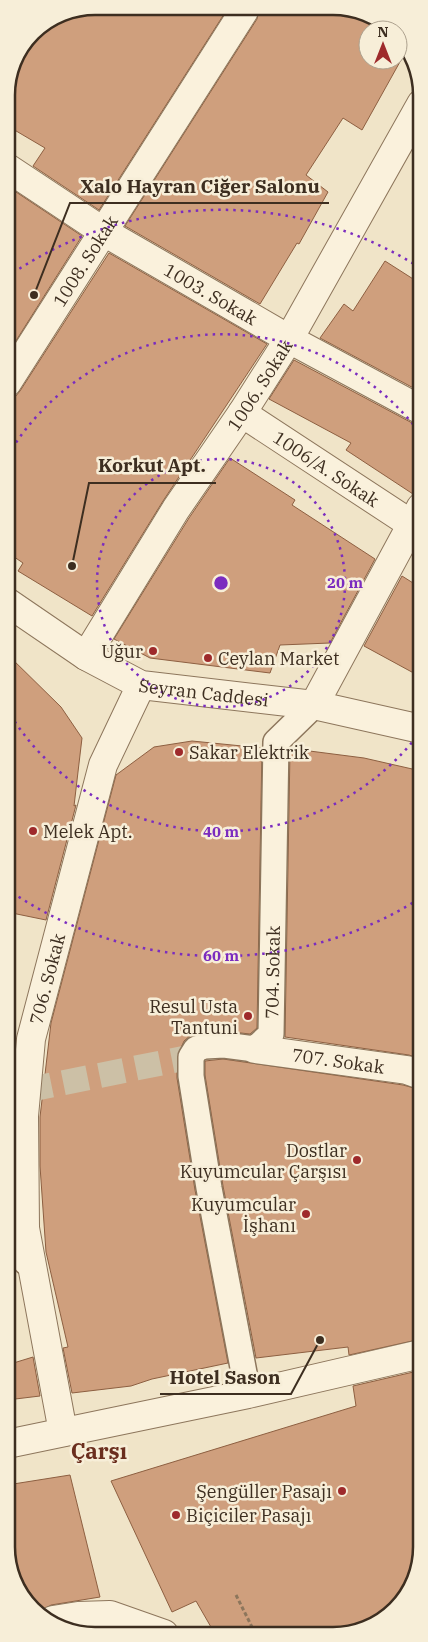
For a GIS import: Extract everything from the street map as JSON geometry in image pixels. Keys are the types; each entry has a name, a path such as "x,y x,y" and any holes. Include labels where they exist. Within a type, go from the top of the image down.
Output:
{"street":[{"name":"1008. Sokak","path":"15,367 104,232 241,15"},
{"name":"1006. Sokak","path":"86,656 176,509 242,413 289,339 413,118"},
{"name":"1003. Sokak","path":"15,172 104,232 289,339 413,406"},
{"name":"1006/A. Sokak","path":"242,413 413,513"},
{"path":"314,705 413,521"},
{"name":"Seyran Caddesi","path":"15,607 86,656 141,684 314,705 413,727"},
{"name":"706. Sokak","path":"63,1432 25,1228 24,1116 31,1039 103,765 141,684"},
{"name":"704. Sokak","path":"255,1049 270,1034 276,742 314,705"},
{"path":"248,1394 209,1188 191,1076 191,1057 196,1050 205,1046 224,1045 255,1049"},
{"name":"707. Sokak","path":"255,1049 413,1072"},
{"path":"15,1238 35,1280"},
{"path":"15,1442 248,1394 413,1356"},
{"path":"60,1619 110,1615 144,1627"}],"path":[{"path":"236,1595 252,1627"}],"building":[{"path":"223,15 99,210 33,166 45,148 15,130 15,89 18,74 23,59 31,46 42,35 69,19 84,16"},
{"path":"258,15 333,15 361,20 358,20 358,70 395,70 362,130 343,118 306,175 328,192 299,244 297,243 260,304 125,226"},
{"path":"16,192 82,236 15,342"},
{"path":"109,253 267,344 163,501 92,616 18,571 23,563 15,558 15,397"},
{"path":"385,261 413,279 413,388 320,338 344,304 353,311"},
{"path":"294,360 413,423 413,494 346,450 351,443 269,399"},
{"path":"230,458 295,500 292,505 375,559 330,643 280,645 270,673 150,658 114,639 189,518"},
{"path":"402,576 413,583 413,673 364,646"},
{"name":"Melek Apt.","path":"15,662 61,707 82,738 74,806 76,805 46,920 15,914"},
{"path":"192,741 262,748 257,1028 250,1034 223,1031 191,1035 184,1041 177,1057 177,1078 195,1190 228,1363 152,1379 131,1386 72,1393 63,1348 68,1347 46,1252 40,1166 40,1117 51,1023 116,775 154,747"},
{"path":"294,749 364,758 413,769 413,1056 285,1037 290,751 294,751"},
{"path":"223,1059 413,1088 413,1341 349,1355 348,1347 256,1358 223,1186 205,1075 205,1061"},
{"path":"33,1357 40,1396 15,1399 15,1363"},
{"path":"413,1372 413,1553 407,1578 400,1592 382,1611 369,1619 354,1624 333,1627 211,1627 196,1601 172,1612 111,1481 356,1406 353,1386"},
{"path":"70,1475 100,1597 51,1605 44,1609 28,1592 21,1578 16,1558 15,1484"}],"tunnel":[{"path":"27,1090 191,1057"}],"place":[{"name":"Xalo Hayran Ciğer Salonu","path":"34,295"},
{"name":"Korkut Apt.","path":"72,566"},
{"name":"Uğur","path":"153,651"},
{"name":"Ceylan Market","path":"208,658"},
{"name":"Sakar Elektrik","path":"179,752"},
{"name":"Melek Apt.","path":"33,831"},
{"name":"Resul Usta Tantuni","path":"248,1016"},
{"name":"Dostlar Kuyumcular Çarşısı","path":"357,1160"},
{"name":"Kuyumcular İşhanı","path":"306,1214"},
{"name":"Hotel Sason","path":"320,1340"},
{"name":"Şengüller Pasajı","path":"342,1491"},
{"name":"Biçiciler Pasajı","path":"176,1515"}],"district":[{"name":"Çarşı","path":"99,1450"}]}
